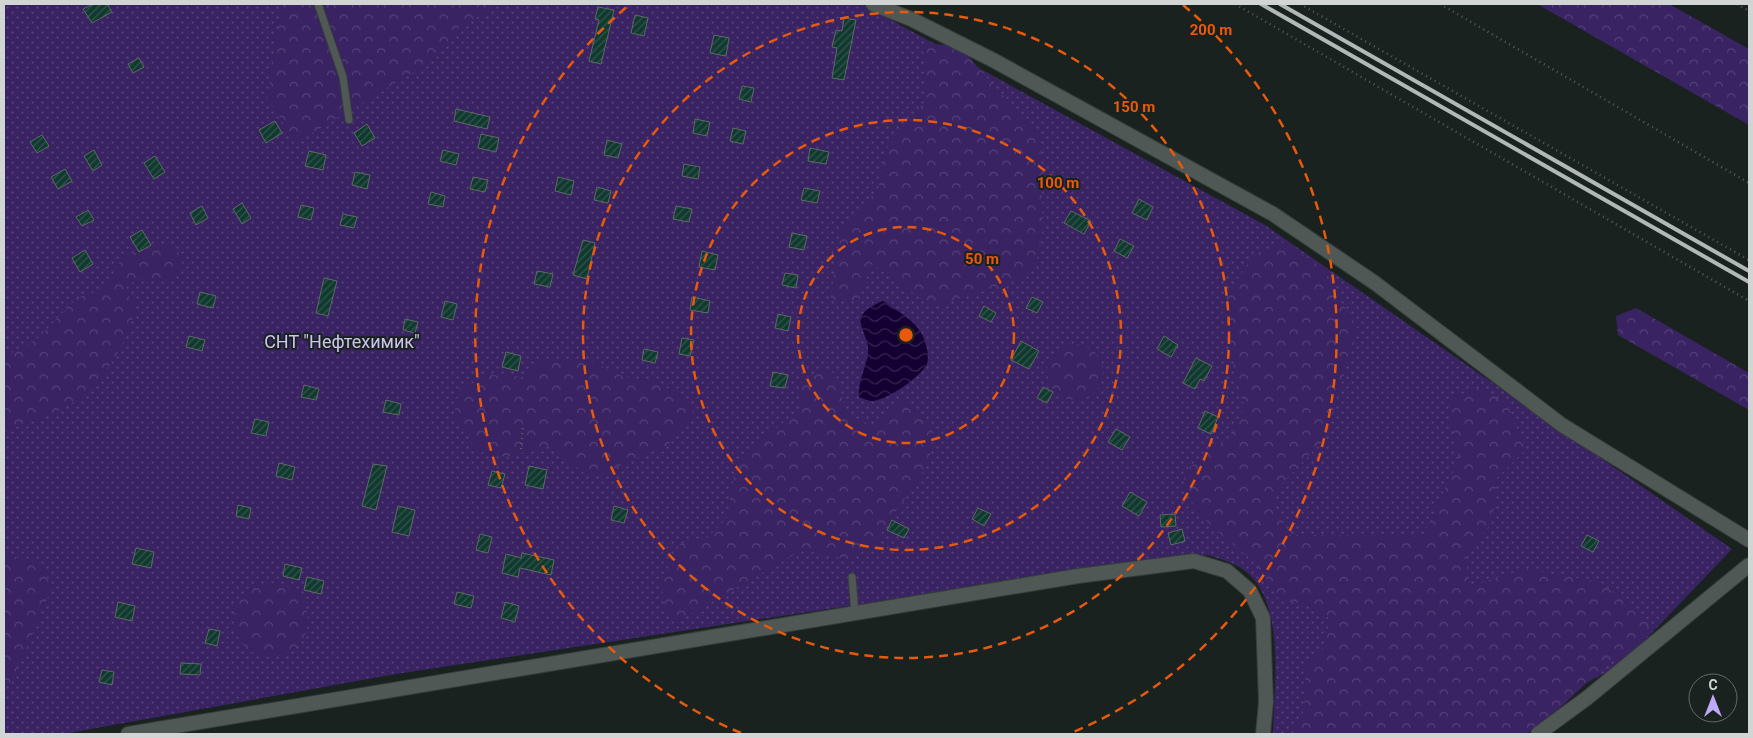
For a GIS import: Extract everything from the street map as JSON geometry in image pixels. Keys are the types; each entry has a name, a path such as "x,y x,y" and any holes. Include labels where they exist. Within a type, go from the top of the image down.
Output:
{"street":[{"path":"873,4 910,19 993,60 1273,214 1375,283 1562,425 1749,540"},
{"path":"128,734 468,676 855,615 1078,576 1194,561 1227,571 1250,591 1263,618 1266,702 1263,734"},
{"path":"1538,734 1587,698 1749,565"}],"lane":[{"path":"318,4 343,77 349,120"},
{"path":"852,577 855,615"}],"path":[{"path":"1235,4 1749,301"},
{"path":"1300,4 1749,260"},
{"path":"1440,4 1749,183"},
{"path":"1737,4 1749,11"},
{"path":"521,449 523,426"}],"green space":[{"name":"СНТ \"Нефтехимик\"","path":"4,4 862,4 1265,225 1732,549 1623,663 1492,734 1273,734 1275,644 1272,621 1266,600 1256,582 1241,568 1209,555 901,598 396,674 63,734 4,734"},
{"path":"279,4 490,4 486,13 459,26 434,60 297,142 287,135 281,118 267,99 281,9"},
{"path":"1537,4 1669,4 1749,49 1749,125"},
{"path":"923,43 959,46 1040,137 1043,229 1037,259 1018,280 933,307 872,264 859,300 830,301 840,233 878,189 887,148 925,101"},
{"path":"1284,242 1320,266 1358,329 1324,440 1278,488 1274,505 1289,535 1423,536 1459,458 1448,409 1453,397 1480,388 1507,404 1526,449 1497,478 1492,523 1465,554 1470,586 1525,569 1600,582 1649,622 1641,648 1604,666 1539,728 1525,734 1293,734 1304,710 1306,666 1324,646 1330,619 1309,604 1280,601 1258,567 1199,513 1191,501 1186,487 1184,472 1233,434 1244,408 1222,315 1230,290 1255,254"},
{"path":"171,243 184,259 170,283 138,278 123,290 136,305 127,334 103,375 81,397 69,405 4,432 4,357 36,340 77,298 104,289 123,256"},
{"path":"1636,308 1749,373 1749,410 1618,335 1616,316"},
{"path":"1069,344 1081,344 1091,348 1099,356 1103,372 1099,388 1091,396 1081,400 1069,400 1059,396 1051,388 1047,378 1047,366 1051,356 1059,348"},
{"path":"543,361 594,362 624,377 653,381 688,399 693,413 668,445 601,474 584,473 549,446 506,457 477,451 454,414 460,389 490,375 525,377"},
{"path":"825,368 836,375 847,415 872,425 902,397 931,424 933,437 929,463 872,547 846,559 802,550 677,622 665,611 661,582 680,544 707,538 727,518 736,461 800,409 802,380"},
{"path":"4,554 45,565 50,592 12,683 4,684"},
{"path":"271,583 292,589 302,599 308,620 302,641 292,651 271,657 250,651 240,641 234,620 240,599 250,589"}],"water":[{"path":"883,301 908,318 920,331 924,338 928,360 924,369 903,387 879,400 871,401 859,397 868,355 868,346 861,325 861,319 870,307"}],"building":[{"path":"93,4 107,4 112,12 92,23 83,9"},
{"path":"598,7 614,10 601,64 589,61 599,20 595,19"},
{"path":"635,15 648,18 644,36 631,33"},
{"path":"844,18 856,20 844,80 832,78 837,48 832,47 836,30 842,31"},
{"path":"714,35 729,38 726,56 710,53"},
{"path":"139,58 144,67 133,73 128,64"},
{"path":"742,86 754,88 751,102 739,99"},
{"path":"456,109 490,117 487,129 454,121"},
{"path":"695,119 710,122 707,136 693,133"},
{"path":"275,121 282,133 266,143 259,130"},
{"path":"367,124 375,138 362,146 354,133"},
{"path":"733,128 746,131 743,144 730,141"},
{"path":"481,134 499,138 496,152 478,148"},
{"path":"42,135 49,146 37,153 30,142"},
{"path":"607,140 622,144 618,158 604,155"},
{"path":"810,148 829,152 826,164 808,161"},
{"path":"94,150 102,165 93,171 84,156"},
{"path":"443,150 459,154 456,165 440,161"},
{"path":"309,151 326,155 323,170 305,166"},
{"path":"155,156 165,172 154,179 144,163"},
{"path":"684,164 700,167 698,179 682,176"},
{"path":"65,169 72,181 58,189 51,177"},
{"path":"355,172 370,175 367,189 352,185"},
{"path":"473,177 488,180 485,192 470,189"},
{"path":"558,177 574,181 571,195 555,191"},
{"path":"597,187 611,191 608,203 594,200"},
{"path":"804,188 820,191 817,203 801,200"},
{"path":"431,192 445,196 443,207 428,204"},
{"path":"1139,199 1153,207 1147,220 1132,213"},
{"path":"242,203 251,218 242,224 233,209"},
{"path":"301,205 314,208 311,220 298,217"},
{"path":"202,206 208,218 196,225 190,213"},
{"path":"676,206 692,209 689,222 673,219"},
{"path":"88,210 94,220 82,226 76,217"},
{"path":"1071,211 1091,221 1084,234 1064,223"},
{"path":"343,214 357,217 354,228 340,225"},
{"path":"142,230 151,245 139,252 130,237"},
{"path":"792,233 807,236 804,250 789,247"},
{"path":"1120,239 1134,246 1127,258 1114,251"},
{"path":"583,240 595,243 587,279 573,275"},
{"path":"85,250 93,264 80,272 72,258"},
{"path":"702,251 718,255 715,270 699,267"},
{"path":"537,271 553,274 550,287 534,284"},
{"path":"785,273 798,275 796,288 782,285"},
{"path":"324,278 337,281 328,316 316,313"},
{"path":"200,292 216,296 213,308 197,304"},
{"path":"692,297 710,301 708,313 690,310"},
{"path":"1032,297 1043,302 1037,313 1026,308"},
{"path":"445,301 457,304 453,320 441,317"},
{"path":"984,306 996,313 991,322 979,316"},
{"path":"778,314 791,317 788,331 775,328"},
{"path":"405,319 418,322 415,333 403,330"},
{"path":"189,336 205,340 202,351 186,347"},
{"path":"1164,336 1178,345 1171,357 1157,349"},
{"path":"682,338 694,340 690,356 679,354"},
{"path":"1021,341 1039,351 1029,369 1011,360"},
{"path":"644,349 658,352 655,363 642,360"},
{"path":"506,352 521,356 518,371 502,367"},
{"path":"1196,358 1212,366 1204,381 1200,379 1195,389 1183,383"},
{"path":"773,372 788,375 785,388 770,386"},
{"path":"304,385 319,389 316,400 301,397"},
{"path":"1043,387 1053,392 1047,403 1037,398"},
{"path":"386,400 401,404 399,415 383,412"},
{"path":"1205,411 1218,417 1211,434 1198,428"},
{"path":"255,419 269,422 266,436 251,433"},
{"path":"1116,429 1130,437 1122,450 1108,442"},
{"path":"279,463 295,467 292,480 276,476"},
{"path":"373,464 387,466 376,510 362,506"},
{"path":"529,466 547,470 543,489 525,485"},
{"path":"492,471 505,474 501,488 488,485"},
{"path":"1130,492 1147,502 1139,516 1122,506"},
{"path":"238,505 251,508 249,519 236,516"},
{"path":"398,506 415,510 409,536 392,532"},
{"path":"614,506 628,510 624,523 611,520"},
{"path":"978,508 991,514 984,526 972,519"},
{"path":"1175,514 1176,526 1161,527 1160,515"},
{"path":"892,520 909,529 904,538 887,530"},
{"path":"1182,529 1185,541 1171,545 1168,533"},
{"path":"480,534 492,537 488,553 476,550"},
{"path":"1587,535 1599,541 1593,552 1581,546"},
{"path":"136,548 154,552 151,568 132,564"},
{"path":"522,553 554,560 551,575 520,568 518,577 502,573 506,554 521,558"},
{"path":"285,564 302,568 299,580 283,576"},
{"path":"307,577 324,581 321,594 304,590"},
{"path":"457,592 474,596 471,608 454,604"},
{"path":"118,602 135,606 132,621 115,617"},
{"path":"505,602 519,606 515,622 501,618"},
{"path":"209,629 220,631 217,646 205,643"},
{"path":"181,663 201,664 200,675 180,674"},
{"path":"102,670 114,672 112,685 99,682"}],"railway":[{"path":"1261,4 1749,282"},
{"path":"1280,4 1749,271"}]}
